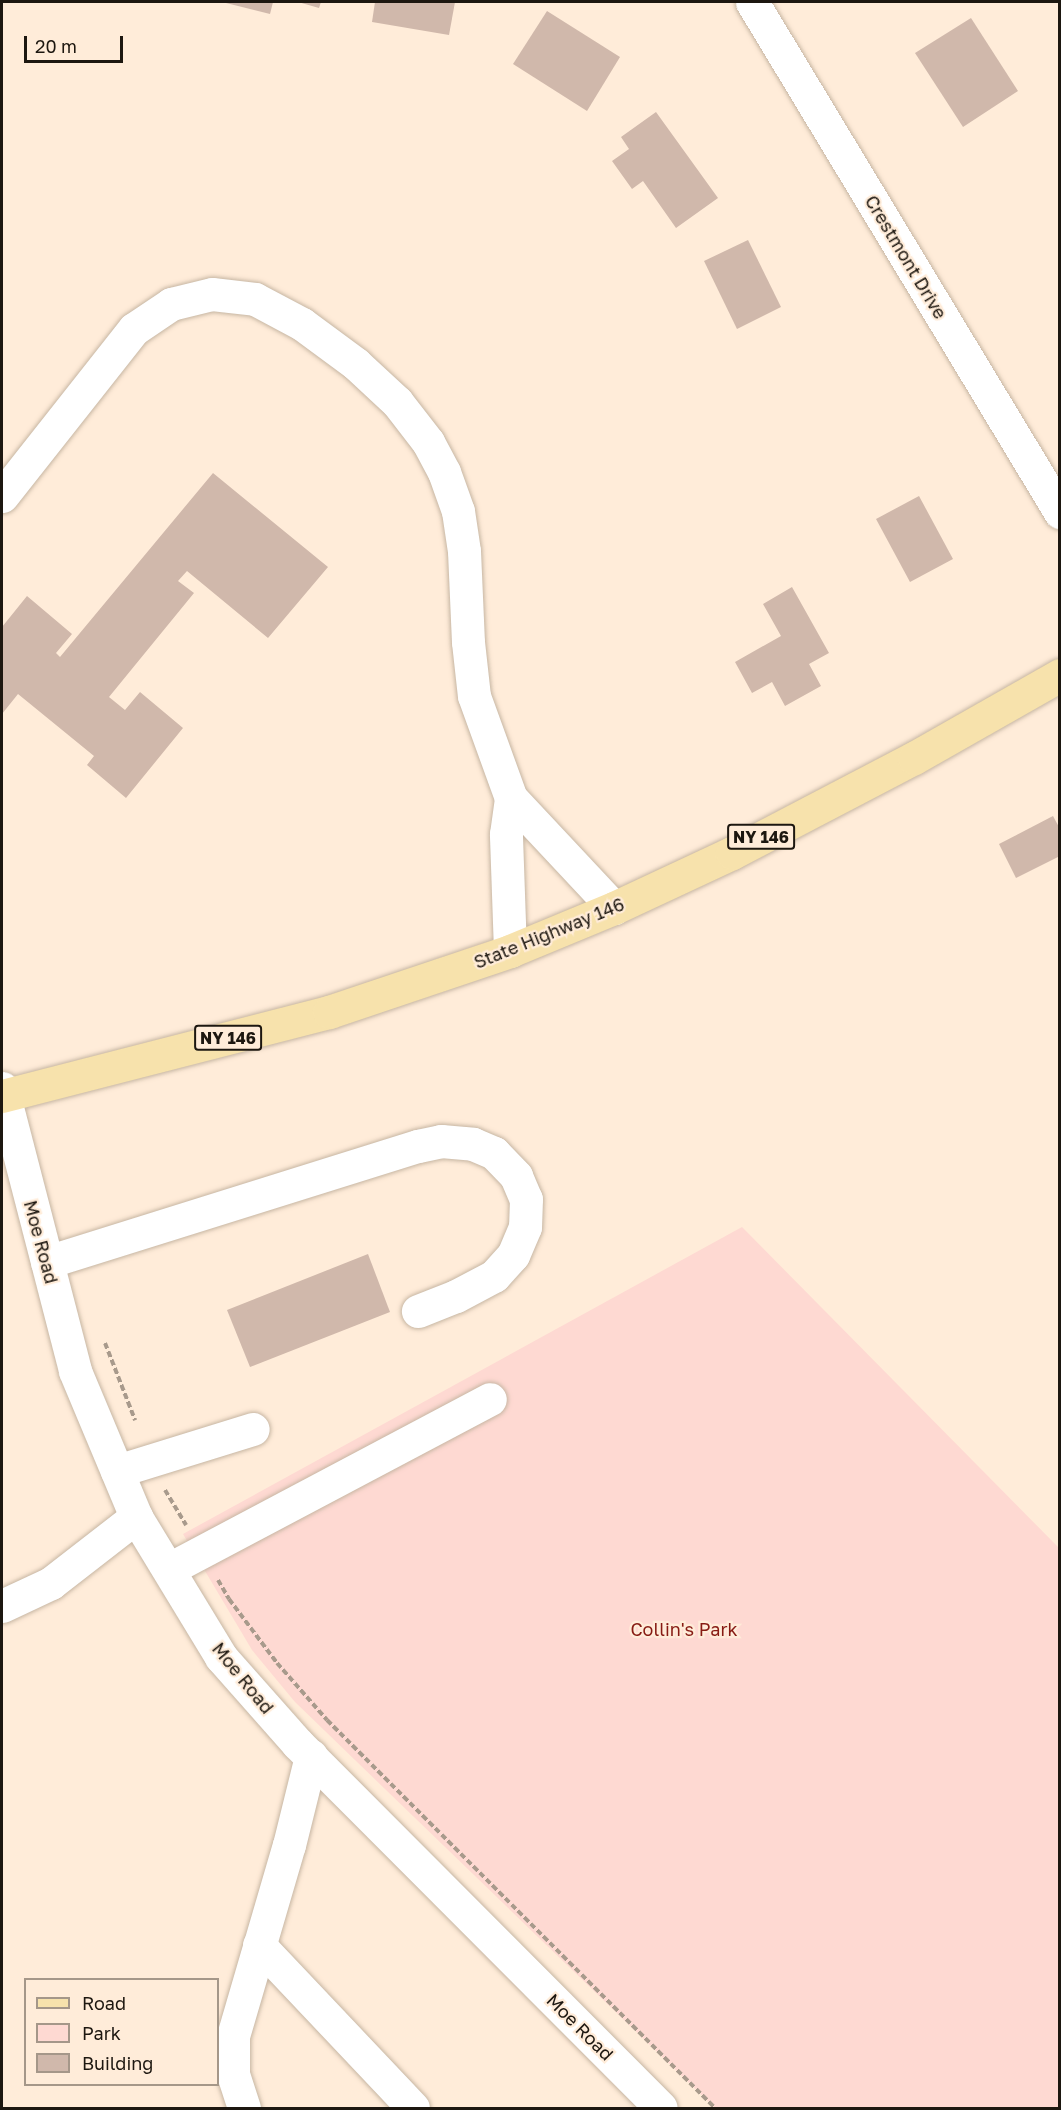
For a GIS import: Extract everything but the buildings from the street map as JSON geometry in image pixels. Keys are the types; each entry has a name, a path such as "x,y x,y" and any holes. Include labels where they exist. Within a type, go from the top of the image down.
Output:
{"main road":[{"name":"State Highway 146","path":"2,1096 330,1012 510,951 614,908 732,853 914,758 1059,675"}],"street":[{"name":"Crestmont Drive","path":"752,2 1059,512"},
{"path":"2,496 134,329 171,304 212,294 255,299 302,324 356,364 397,402 428,442 444,472 458,511 467,587 468,642 474,696 511,798 614,908"},
{"path":"510,951 506,834 511,798"},
{"name":"Moe Road","path":"2,1088 2,1096 75,1371 136,1517 221,1657 311,1756 662,2109"},
{"path":"46,1262 418,1146 441,1141 473,1144 494,1154 516,1176 526,1199 525,1227 513,1255 494,1276 456,1296 418,1311"},
{"path":"169,1569 490,1399"},
{"path":"117,1471 253,1429"},
{"path":"2,1606 51,1582 136,1517"},
{"path":"244,2109 233,2074 233,2036 311,1756"},
{"path":"259,1945 413,2109"}],"path":[{"path":"103,1340 152,1461 229,1599 277,1663 327,1720 715,2109"}],"green space":[{"name":"Collin's Park","path":"742,1227 1059,1548 1059,2108 715,2108 295,1702 252,1650 183,1534"}]}
